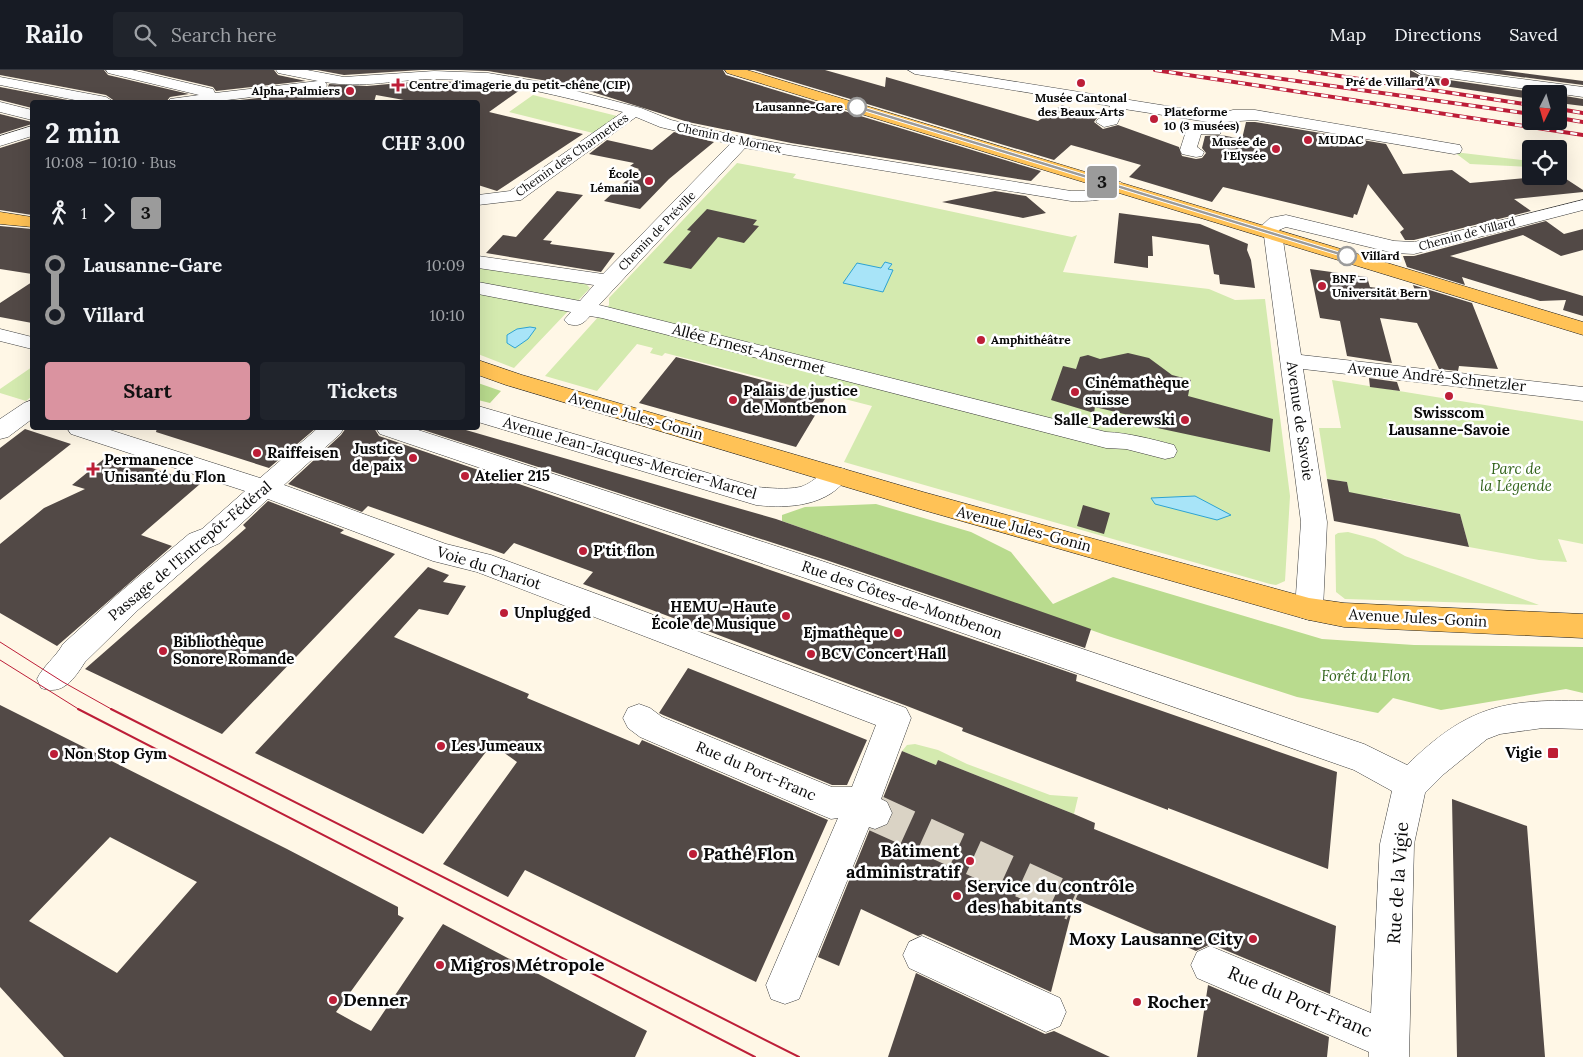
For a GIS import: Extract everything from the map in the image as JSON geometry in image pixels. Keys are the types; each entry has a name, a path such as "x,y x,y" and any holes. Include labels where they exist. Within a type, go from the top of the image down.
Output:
{"main road":[{"path":"732,70 1583,329"},
{"path":"0,218 30,222"},
{"name":"Avenue Jules-Gonin","path":"480,368 514,380 836,475 1309,609 1344,615 1583,626"}],"street":[{"path":"114,70 227,96"},
{"path":"282,70 344,81"},
{"path":"192,100 344,81 400,70"},
{"path":"915,70 1217,118 1233,114 1255,116 1454,149"},
{"path":"1421,70 1583,92"},
{"name":"Chemin de Mornex","path":"344,81 434,75 488,77 537,85 635,111 666,124 742,142 1071,196 1094,196 1115,186"},
{"path":"0,81 92,100"},
{"path":"1104,122 1111,121 1119,103"},
{"path":"0,106 30,114"},
{"name":"Chemin des Charmettes","path":"480,200 501,200 515,196 635,111"},
{"path":"1196,152 1188,150 1194,128 1214,131 1217,118"},
{"path":"0,140 30,132"},
{"name":"Chemin de Préville","path":"580,315 608,281 742,142"},
{"path":"0,147 30,148"},
{"name":"Chemin de Villard","path":"1269,233 1277,222 1286,221 1394,246 1414,248 1541,214 1583,205"},
{"name":"Avenue de Savoie","path":"1269,233 1291,361 1314,522 1309,609"},
{"path":"480,262 608,281"},
{"name":"Allée Ernest-Ansermet","path":"480,289 580,315 1106,440 1126,441 1165,451"},
{"path":"0,335 30,342"},
{"name":"Avenue André-Schnetzler","path":"1291,361 1583,394"},
{"path":"0,431 30,409"},
{"name":"Avenue Jean-Jacques-Mercier-Marcel","path":"480,415 756,496 775,499 798,497 829,484 836,475"},
{"name":"Voie du Chariot","path":"85,430 264,488 443,554 481,562 895,718 868,810"},
{"name":"Passage de l'Entrepôt-Fédéral","path":"52,679 68,663 74,653 128,602 199,541 212,536 330,430"},
{"name":"Rue des Côtes-de-Montbenon","path":"394,430 981,627 1364,759 1411,784"},
{"name":"Rue de la Vigie","path":"1389,1049 1397,844 1404,805 1411,784 1432,763 1476,729 1497,720 1543,714 1583,715"},
{"name":"Rue du Port-Franc","path":"639,718 651,727 830,803 850,802 868,810"},
{"path":"793,966 826,903 868,810"},
{"path":"922,955 1046,1012"},
{"name":"Rue du Port-Franc","path":"1210,965 1389,1049"}],"green space":[{"path":"533,95 621,117 597,134 509,112"},
{"path":"1454,152 1522,160 1522,167 1470,164"},
{"path":"737,163 796,174 793,178 1072,237 1077,235 1063,272 1209,289 1235,300 1265,299 1290,496 1285,581 1276,585 1270,584 844,462 872,406 665,353 662,356 650,353 653,348 637,344 597,391 545,376 609,305 609,298"},
{"path":"480,267 584,282 590,288 514,368 480,355"},
{"path":"30,368 30,398 26,401 0,393 0,389"},
{"name":"Parc de la Légende","path":"1332,380 1583,421 1583,544 1558,539 1567,562 1539,560 1469,547 1460,514 1383,498 1355,525 1347,482 1327,479 1319,428 1341,428"},
{"path":"480,384 501,391 490,403 480,400"},
{"name":"Forêt du Flon","path":"876,504 971,532 1011,552 1053,604 1113,577 1322,639 1414,645 1583,647 1583,693 1566,689 1441,710 1393,698 1378,713 1297,697 1108,636 782,521 782,515 805,507"},
{"path":"1348,532 1375,539 1405,556 1539,605 1345,599 1336,592 1335,535"},
{"path":"915,744 938,750 967,764 1050,795 1078,797 1074,814 938,760 936,765 902,751 907,745"}],"water":[{"path":"885,262 892,264 888,269 893,270 883,292 843,283 857,263 881,268"},
{"path":"536,328 528,339 515,348 507,343 507,335 517,329"},
{"path":"1195,496 1231,515 1217,520 1155,504 1151,498"}],"building":[{"path":"0,70 104,70 108,75 189,94 170,97 168,100 113,100 106,95 0,75"},
{"path":"140,70 274,70 278,75 306,81 216,91 213,87"},
{"path":"317,70 421,70 344,75"},
{"path":"458,70 723,70 726,75 1041,171 1031,181 791,143 688,122 589,91 542,80 488,71"},
{"path":"754,70 825,70 885,87 886,77 1038,121 1062,105 1097,118 1094,122 1103,129 1118,125 1179,147 1182,156 1196,159 1202,158 1206,153 1202,148 1205,136 1221,135 1242,139 1246,122 1255,122 1386,144 1403,174 1452,170 1470,183 1522,178 1522,185 1567,185 1567,180 1583,190 1583,192 1514,199 1531,211 1414,240 1405,240 1400,232 1404,229 1368,184 1357,215 1354,214 1353,218 1223,187 1212,202 1129,177 1141,165 1071,145 1054,160"},
{"path":"1410,70 1421,76 1522,90 1522,98 1410,81"},
{"path":"1467,70 1500,70 1583,81 1583,85"},
{"path":"422,81 460,82 520,90 489,112 583,134 497,191 480,186 480,100 404,100 376,95 375,100 240,100 320,91 327,89 329,84 367,86"},
{"path":"0,87 68,100 30,100 30,108 0,100"},
{"path":"1568,96 1583,99 1583,106 1568,104"},
{"path":"0,114 30,122 30,125 0,134"},
{"path":"674,132 714,142 669,179 640,209 604,201 639,169 630,166 634,163 589,154 607,140 652,150"},
{"path":"30,139 30,215 0,210 0,148"},
{"path":"557,191 583,195 543,240 552,241 550,244 615,253 601,272 486,253 503,235 516,237"},
{"path":"995,191 1026,196 1046,213 1023,218 942,202"},
{"path":"707,209 757,220 753,225 759,226 744,243 718,237 691,269 663,263 691,231 687,230"},
{"path":"1119,213 1200,224 1248,244 1247,250 1251,260 1255,288 1220,284 1219,275 1214,274 1209,245 1152,236 1153,256 1148,256 1148,268 1114,263"},
{"path":"1546,221 1564,234 1583,229 1583,250 1561,256 1523,235 1450,256 1583,296 1583,316 1563,310 1566,300 1540,301 1462,277 1465,285 1407,267 1403,256 1414,256"},
{"path":"0,226 30,229 30,274 0,269"},
{"path":"1310,269 1367,277 1370,287 1416,293 1413,285 1472,303 1498,369 1459,366 1458,371 1439,369 1417,323 1380,318 1392,363 1347,356 1340,321 1320,318"},
{"path":"30,283 30,323 0,317 0,303"},
{"path":"1128,353 1149,358 1172,375 1191,380 1188,396 1273,419 1270,452 1148,426 1149,420 1095,407 1094,413 1051,400 1063,366 1076,369 1080,357 1088,355 1100,359"},
{"name":"Palais de justice de Montbenon","path":"676,357 826,397 796,447 639,403"},
{"path":"1369,378 1397,382 1400,391 1370,387"},
{"path":"25,429 71,444 0,500 0,448"},
{"path":"156,430 314,430 269,468 156,432"},
{"path":"345,430 375,430 379,436 1077,675 1076,681 1337,772 1328,869 1168,808 1168,810 962,731 963,728 907,706 583,584 593,572 514,543 504,554 368,506 362,512 288,484"},
{"path":"423,430 466,430 776,519 1091,629 1085,648 826,560"},
{"path":"110,454 200,484 141,535 172,546 57,646 0,613 0,544 44,508 85,489 72,485"},
{"path":"1327,479 1347,482 1349,492 1460,514 1469,547 1334,521"},
{"path":"268,501 344,530 340,533 395,554 222,734 85,669 246,528 243,525"},
{"path":"1083,505 1110,513 1104,534 1077,526"},
{"path":"428,567 449,575 443,582 466,586 448,615 419,609 394,637 529,694 527,698 639,745 642,740 828,820 756,982 525,870 508,897 443,864 517,762 492,744 423,834 255,753"},
{"path":"688,668 867,740 847,785 832,785 659,713"},
{"path":"0,705 398,907 398,915 404,918 336,1012 371,1031 443,924 647,1031 635,1057 64,1057 0,987","holes":["110,837 197,882 117,973 29,921"]},
{"name":"Bâtiment administratif","path":"902,751 936,765 938,760 1074,814 1095,823 1094,829 1336,926 1330,994 1211,944 1196,951 1075,899 1051,992 923,934 918,936 861,909 839,966 818,957 870,829 876,831 888,826 894,814 889,801 883,798"},
{"path":"1452,799 1527,826 1545,1057 1457,1057"},
{"path":"916,973 1045,1034 1054,1031 1110,1057 888,1057"},
{"path":"1208,985 1329,1037 1327,1057 1197,1057"}],"tunnel":[{"path":"875,813 1074,903"}],"tram line":[{"path":"0,642 63,682 113,710"},
{"path":"0,660 80,710"},
{"path":"78,709 755,1057"},
{"path":"111,709 799,1057"}],"railway":[{"path":"1155,70 1583,135"},
{"path":"1219,70 1522,113"},
{"path":"1300,70 1522,104"},
{"path":"1568,110 1583,113"},
{"path":"1568,120 1583,122"}],"bus line":[{"name":"3","path":"857,107 1347,256"}],"place":[{"name":"Pré de Villard A","path":"1445,82"},
{"name":"Musée Cantonal des Beaux-Arts","path":"1081,83"},
{"name":"Centre d'imagerie du petit-chêne (CIP)","path":"398,85"},
{"name":"Alpha-Palmiers","path":"350,91"},
{"name":"Lausanne-Gare","path":"857,107"},
{"name":"Plateforme 10 (3 musées)","path":"1154,119"},
{"name":"MUDAC","path":"1308,140"},
{"name":"Musée de l'Elysée","path":"1276,149"},
{"name":"École Lémania","path":"649,181"},
{"name":"Villard","path":"1347,256"},
{"name":"BNF – Universität Bern","path":"1322,286"},
{"name":"Amphithéâtre","path":"981,340"},
{"name":"Cinémathèque suisse","path":"1075,392"},
{"name":"Swisscom Lausanne-Savoie","path":"1449,396"},
{"name":"Palais de justice de Montbenon","path":"733,400"},
{"name":"Salle Paderewski","path":"1185,420"},
{"name":"Raiffeisen","path":"257,453"},
{"name":"Justice de paix","path":"413,458"},
{"name":"Permanence Unisanté du Flon","path":"93,469"},
{"name":"Atelier 215","path":"465,476"},
{"name":"P'tit flon","path":"583,551"},
{"name":"Unplugged","path":"504,613"},
{"name":"HEMU - Haute École de Musique","path":"786,616"},
{"name":"Ejmathèque","path":"898,633"},
{"name":"Bibliothèque Sonore Romande","path":"163,651"},
{"name":"BCV Concert Hall","path":"811,654"},
{"name":"Les Jumeaux","path":"441,746"},
{"name":"Vigie","path":"1553,753"},
{"name":"Non Stop Gym","path":"54,754"},
{"name":"Pathé Flon","path":"693,854"},
{"name":"Bâtiment administratif","path":"970,861"},
{"name":"Service du contrôle des habitants","path":"957,896"},
{"name":"Moxy Lausanne City","path":"1253,939"},
{"name":"Migros Métropole","path":"440,965"},
{"name":"Denner","path":"333,1000"},
{"name":"Rocher","path":"1137,1002"}]}
